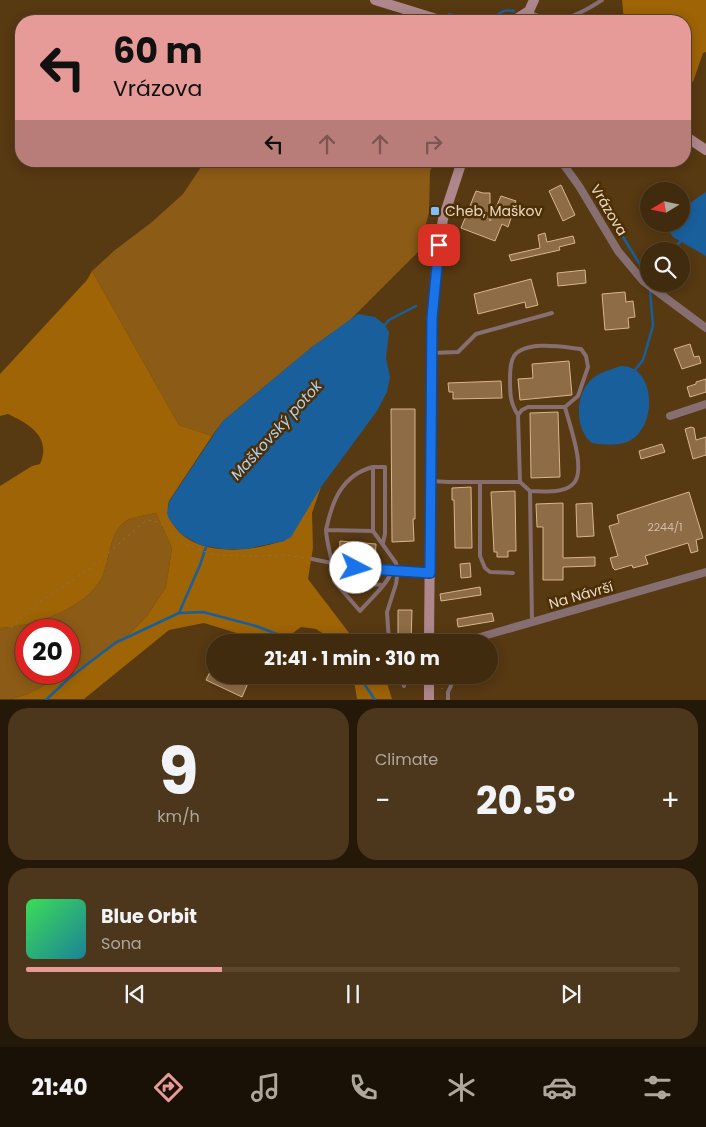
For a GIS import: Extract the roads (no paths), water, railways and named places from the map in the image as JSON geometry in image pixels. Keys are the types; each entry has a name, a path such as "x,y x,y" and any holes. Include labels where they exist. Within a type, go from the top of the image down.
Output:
{"street":[{"path":"375,0 424,15"},
{"path":"529,15 534,0"},
{"path":"691,140 706,150"},
{"path":"429,634 432,318 436,267 443,219 460,167"},
{"name":"Vrázova","path":"565,167 618,251 643,281 706,328"},
{"path":"670,416 706,404"},
{"name":"Na Návrší","path":"491,634 706,572"},
{"path":"429,684 429,700"}],"lane":[{"path":"578,15 602,0"},
{"path":"432,353 458,352 476,334 552,313"},
{"path":"518,415 522,410 528,408 565,407 578,396 588,367 586,356 581,349 553,346 524,348 514,357 510,370 511,404 518,415 520,482"},
{"path":"431,481 520,482 530,491 559,491 572,485 578,476 578,454 565,407"},
{"path":"373,467 373,531 396,563 398,571 387,612 388,634"},
{"path":"383,543 386,534 385,467 373,467 357,472 348,479 339,491 329,512 326,530 333,564 334,580 360,611 382,585 388,582 392,571"},
{"path":"480,482 480,556 485,568 490,572 512,573"},
{"path":"530,491 532,622"},
{"path":"326,530 373,531"},
{"path":"312,559 333,564 392,571 430,573"},
{"path":"334,580 382,585"},
{"path":"448,700 448,692 452,684"}],"water":[{"path":"706,192 706,256 690,247 690,242 682,242 673,237 670,232 690,232 690,203"},
{"path":"358,314 375,317 384,324 389,332 386,358 390,377 387,392 377,411 321,487 291,537 284,541 246,549 223,549 200,545 181,534 169,519 167,513 169,502 223,421 312,347"},
{"path":"621,366 633,369 642,376 647,387 648,413 644,425 637,436 627,442 610,445 592,443 582,430 580,422 579,404 584,388 596,376"}],"waterway":[{"path":"497,15 504,11 514,11"},
{"path":"449,14 453,15"},
{"path":"623,237 640,265"},
{"path":"635,370 643,360 653,326 650,292"},
{"name":"Maškovský potok","path":"384,326 389,320 416,306"},
{"name":"Maškovský potok","path":"46,700 68,679 115,643 179,613 207,544"},
{"path":"180,613 203,612 256,626 277,634"},
{"path":"364,684 375,700"}],"place":[{"name":"Cheb, Maškov","path":"435,211"}]}
